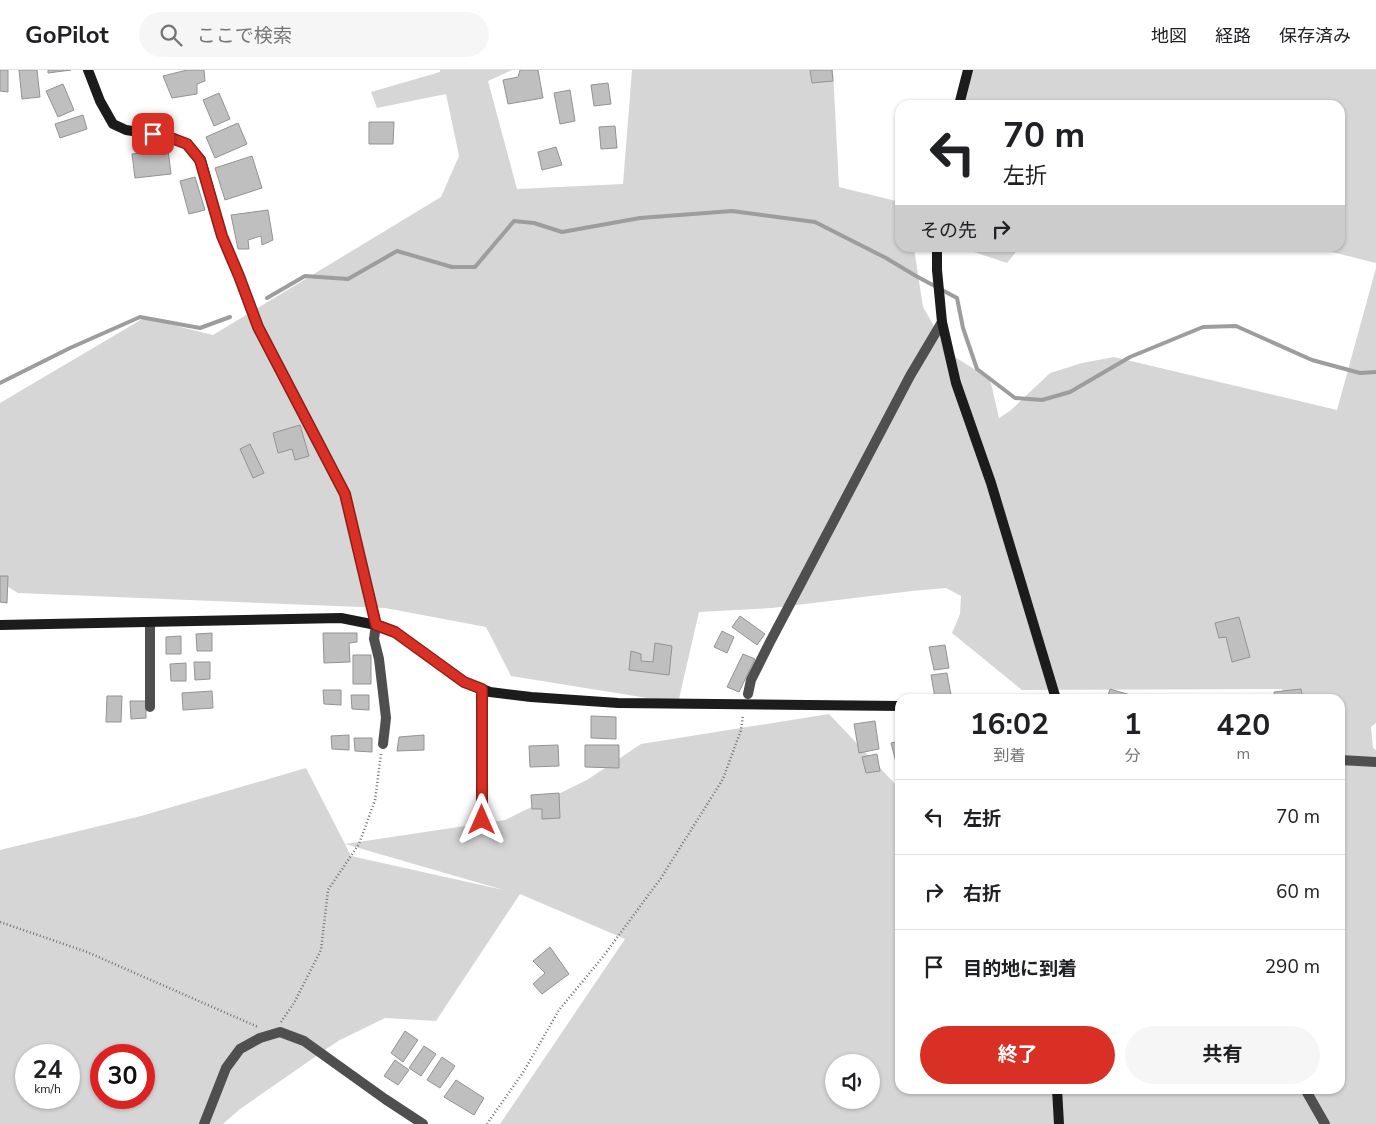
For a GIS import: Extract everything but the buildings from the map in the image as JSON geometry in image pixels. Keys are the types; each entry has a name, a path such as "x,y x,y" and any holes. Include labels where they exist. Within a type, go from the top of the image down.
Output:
{"street":[{"path":"88,70 100,101 113,124 126,130 166,136 187,144 200,160 222,236 258,327 345,494 376,625 374,639 380,659 386,718 382,744"},
{"path":"960,100 968,70"},
{"path":"937,252 942,322 956,383 991,483 1054,694"},
{"path":"748,694 751,680 770,642 910,376 942,322"},
{"path":"0,625 341,618 376,625 395,632 464,682 490,692 618,703 895,706"},
{"path":"150,622 150,707"},
{"path":"482,689 482,820"},
{"path":"1345,760 1376,762"},
{"path":"204,1124 226,1068 240,1049 260,1038 280,1032 304,1041 423,1124"},
{"path":"1057,1094 1059,1124"},
{"path":"1308,1094 1325,1124"}],"path":[{"path":"487,1124 524,1072 559,1010 602,958 661,878 723,779 741,730 748,694"},
{"path":"0,922 87,952 272,1034 294,1003 321,950 328,890 359,844 375,800 382,744"}],"shaded area":[{"path":"440,70 512,70 488,81 517,189 623,184 632,70 833,70 839,187 895,201 895,252 915,252 923,307 950,354 990,379 999,418 1010,411 1050,373 1082,363 1114,357 1337,410 1376,268 1376,723 1371,727 1373,748 1376,750 1376,1124 500,1124 625,939 520,894 436,1021 385,1018 338,1041 240,1109 223,1124 0,1124 0,850 141,816 306,768 345,844 505,820 587,780 641,744 829,714 895,784 895,1094 1345,1094 1345,694 1284,694 1282,689 1022,690 952,633 960,614 961,596 946,588 772,608 699,612 678,703 511,676 486,627 385,608 18,593 0,582 0,403 144,318 213,335 441,197 459,156 446,94 377,108 371,92 440,72","holes":["345,844 504,890 351,856"]},
{"path":"973,70 1376,70 1376,263 1332,252 1345,252 1345,100 963,100"},
{"path":"974,252 1016,252 1007,263"}],"waterway":[{"path":"267,298 305,276 348,279 397,251 452,267 475,267 514,221 534,223 562,232 640,218 732,211 815,222 886,258 957,298 963,328 977,369 1015,398 1042,400 1070,392 1130,357 1203,327 1236,326 1312,360 1360,373 1376,372"},
{"path":"0,383 70,348 140,317 200,328 230,317"}],"route":[{"path":"153,134 166,136 187,144 200,160 222,236 258,327 345,494 376,625 395,632 464,682 482,689 482,820"}]}
